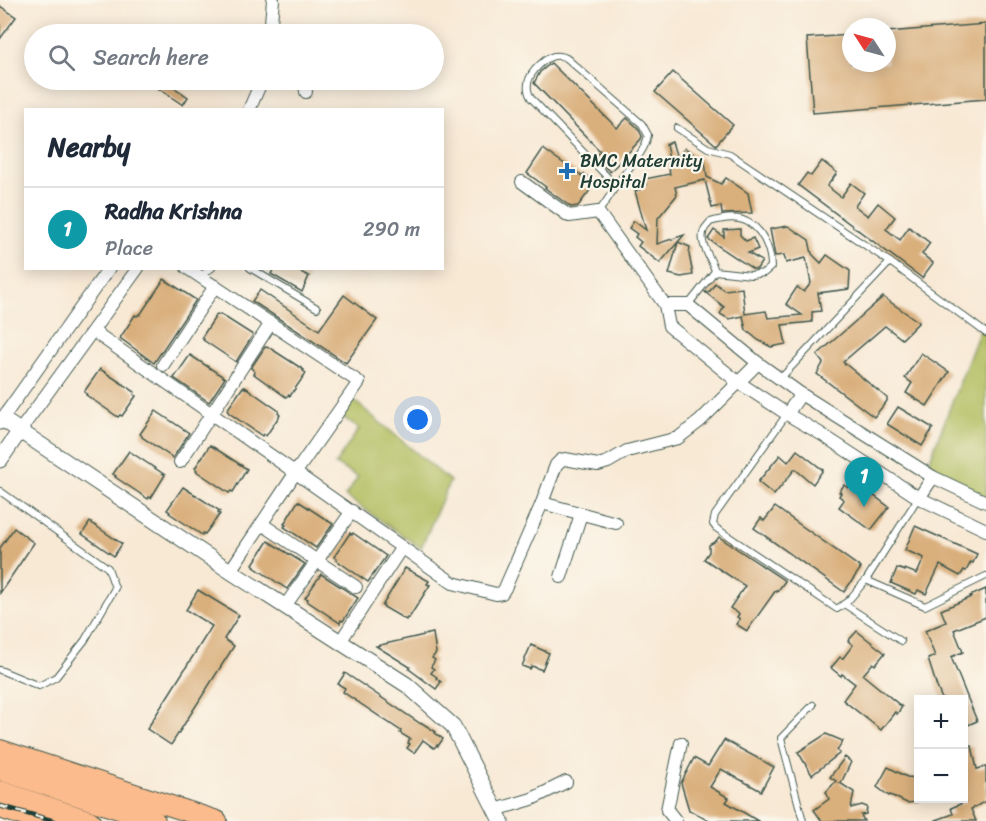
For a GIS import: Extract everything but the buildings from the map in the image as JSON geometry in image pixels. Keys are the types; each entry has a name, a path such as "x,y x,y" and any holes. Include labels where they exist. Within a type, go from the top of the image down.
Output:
{"highway":[{"path":"0,750 217,821"},
{"path":"0,770 155,821"},
{"path":"0,791 90,821"},
{"path":"0,808 40,821"}],"street":[{"path":"271,24 273,0"},
{"path":"250,108 258,90"},
{"path":"522,182 569,216 598,212 665,305 669,326 738,382 919,498 986,531"},
{"path":"108,270 0,420 406,685 453,726 498,816 566,782"},
{"path":"0,460 137,270"},
{"path":"190,270 359,382 230,571"},
{"path":"163,364 215,286"},
{"path":"665,305 687,305 758,363 801,394 933,477 986,502"},
{"path":"669,326 687,305"},
{"path":"180,462 271,323"},
{"path":"93,331 453,583 496,594 502,593 542,503 556,465 561,460 598,465 608,462 627,450 678,438 700,421 758,363"},
{"path":"787,414 801,394"},
{"path":"919,498 933,477"},
{"path":"542,503 616,523"},
{"path":"285,606 352,512"},
{"path":"561,577 581,514"},
{"path":"262,524 356,587"},
{"path":"340,642 402,547"},
{"path":"676,821 668,810 681,743"},
{"path":"0,814 21,821"}],"lane":[{"path":"598,212 607,202 647,141 648,135 646,129 572,63 563,56 552,56 530,76 528,92 531,98 616,186"},
{"path":"677,128 708,148 730,154 890,262 986,333"},
{"path":"723,219 744,220 758,230 771,257 771,267 764,273 751,275 715,271 707,254 703,237 710,222 723,219"},
{"path":"780,379 890,262"},
{"path":"200,276 209,270"},
{"path":"253,270 317,308"},
{"path":"687,305 715,271"},
{"path":"787,414 715,515 713,524 837,609 848,601 866,580 919,498"},
{"path":"0,491 108,568 115,588 85,640 56,677 39,686 0,670"},
{"path":"866,580 925,606 986,576"},
{"path":"844,604 901,641"},
{"path":"803,821 781,738 813,705"}],"green space":[{"path":"983,322 986,324 986,498 927,467"},
{"path":"351,398 450,481 421,548 345,496 358,477 335,464 359,429 340,415"}],"railway":[{"path":"0,806 54,821"}],"place":[{"name":"BMC Maternity Hospital","path":"567,171"},
{"name":"Radha Krishna","path":"864,507"}]}
